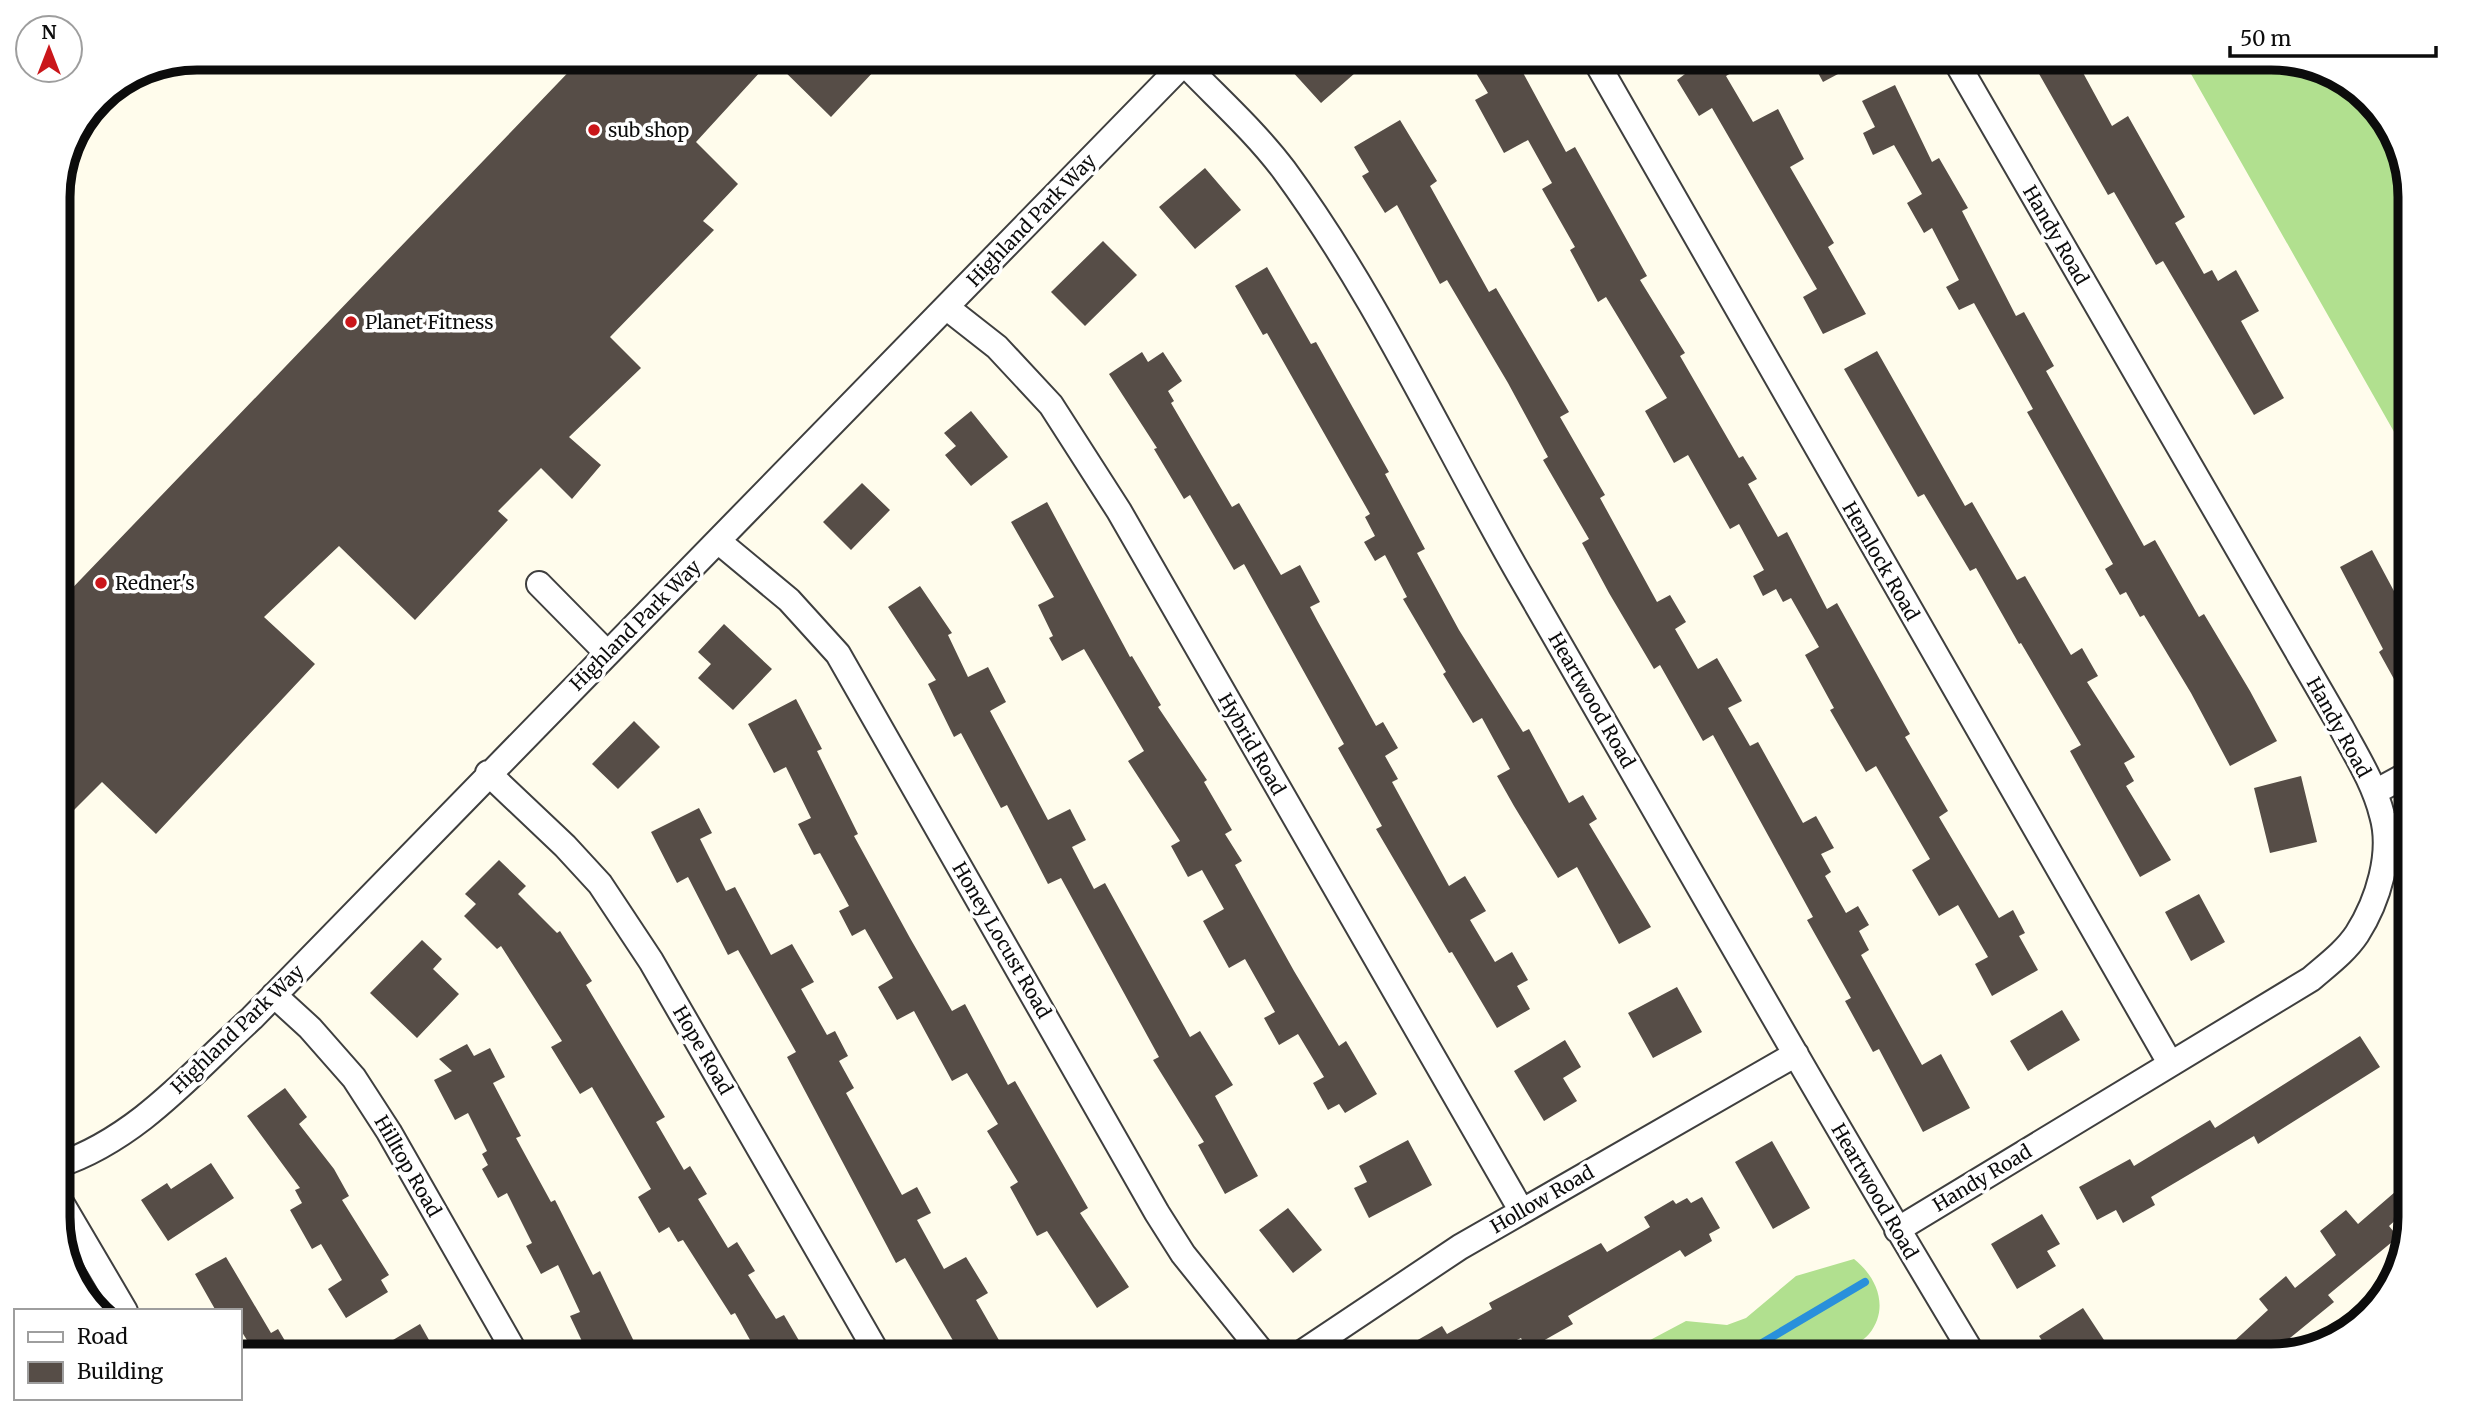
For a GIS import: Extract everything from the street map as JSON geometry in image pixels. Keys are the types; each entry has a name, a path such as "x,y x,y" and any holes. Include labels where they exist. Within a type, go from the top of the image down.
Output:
{"street":[{"name":"Highland Park Way","path":"70,1160 107,1143 144,1118 274,995 1174,70"},
{"name":"Heartwood Road","path":"1194,70 1249,128 1311,208 1381,325 1500,541 1897,1230 1967,1344"},
{"name":"Hemlock Road","path":"1601,70 2170,1063"},
{"name":"Handy Road","path":"1897,1230 2311,979 2341,953 2358,933 2378,886 2385,858 2383,816 2375,792 2341,727 1961,70"},
{"name":"Hybrid Road","path":"946,307 997,347 1051,405 1119,510 1521,1210"},
{"name":"Honey Locust Road","path":"718,541 789,600 838,654 1157,1213 1182,1254 1255,1344"},
{"path":"540,584 607,653"},
{"name":"Hope Road","path":"488,773 600,884 651,961 872,1344"},
{"path":"2375,792 2398,780"},
{"name":"Hilltop Road","path":"274,995 310,1028 354,1078 389,1132 510,1344"},
{"name":"Hollow Road","path":"1315,1344 1460,1247 1521,1210 1796,1054"},
{"path":"70,1217 124,1309"}],"green space":[{"path":"2189,70 2271,70 2304,74 2348,96 2372,120 2385,141 2396,173 2398,189 2398,439"},
{"path":"1854,1259 1869,1275 1880,1304 1879,1314 1869,1334 1855,1344 1643,1344 1686,1321 1727,1325 1746,1318 1796,1276"}],"building":[{"path":"570,70 762,70 696,142 738,184 703,221 714,230 610,337 641,368 569,437 601,465 572,499 541,468 498,511 508,520 415,620 339,546 264,617 315,664 156,834 102,782 70,814 70,591"},
{"path":"783,70 875,70 831,117"},
{"path":"1291,70 1358,70 1321,103"},
{"path":"1474,70 1522,70 1566,152 1575,147 1647,276 1640,280 1685,353 1680,356 1739,458 1743,456 1757,479 1748,484 1778,537 1787,532 1827,609 1837,603 1910,734 1905,737 1948,811 1939,817 1999,918 2013,910 2025,933 2019,936 2038,970 1992,996 1975,964 1988,957 1958,905 1939,916 1912,870 1930,859 1876,766 1866,772 1830,710 1834,708 1805,655 1819,647 1791,598 1783,602 1776,589 1763,596 1753,576 1764,570 1739,524 1730,529 1688,455 1674,463 1645,411 1667,398 1606,297 1598,302 1570,250 1575,247 1542,189 1552,183 1528,140 1504,153 1475,100 1488,93"},
{"path":"1682,70 1736,70 1726,76 1753,122 1778,109 1804,159 1790,167 1834,243 1828,247 1866,314 1823,334 1803,297 1817,289 1712,108 1699,116 1677,80 1685,74"},
{"path":"1816,70 1846,70 1823,82"},
{"path":"2037,70 2082,70 2112,126 2128,116 2185,217 2175,223 2204,274 2212,270 2218,281 2236,270 2259,311 2241,321 2284,398 2254,415 2163,261 2156,265 2114,192 2108,195"},
{"path":"1895,85 1932,162 1939,158 1968,208 1962,211 2016,316 2024,312 2054,366 2046,371 2144,546 2155,540 2199,617 2204,614 2277,741 2230,766 2191,693 2144,615 2140,617 2126,592 2120,595 2105,569 2113,564 2027,412 2033,409 1974,303 1959,310 1946,287 1959,280 1932,228 1924,233 1907,203 1922,194 1894,145 1873,155 1863,133 1875,127 1862,101"},
{"path":"1400,120 1437,181 1430,186 1489,292 1496,288 1569,412 1560,417 1605,495 1600,498 1657,602 1670,595 1686,622 1675,629 1698,669 1717,658 1742,701 1728,708 1750,746 1758,742 1803,823 1816,816 1834,848 1821,854 1831,872 1825,876 1846,913 1858,906 1869,925 1859,931 1869,950 1861,955 1922,1065 1941,1054 1970,1108 1923,1132 1879,1049 1873,1052 1845,1001 1851,998 1807,920 1813,917 1713,735 1703,741 1660,665 1654,669 1609,593 1582,543 1589,539 1543,460 1548,457 1508,383 1447,280 1440,284 1397,205 1385,213 1362,176 1369,172 1354,147"},
{"path":"1205,168 1241,210 1195,249 1159,207"},
{"path":"1103,241 1137,275 1085,326 1051,292"},
{"path":"1267,267 1311,344 1316,342 1389,472 1385,474 1425,549 1417,553 1459,630 1523,732 1529,729 1569,803 1583,795 1597,819 1589,824 1651,927 1619,944 1577,867 1558,878 1514,806 1497,776 1510,769 1482,718 1473,723 1443,674 1446,672 1403,599 1407,597 1385,555 1375,561 1364,542 1375,536 1365,517 1370,514 1267,333 1263,335 1235,286"},
{"path":"1877,351 1965,506 1972,502 2017,580 2025,576 2071,655 2082,648 2098,676 2087,682 2135,757 2124,763 2134,781 2126,786 2171,860 2140,877 2070,751 2081,745 1976,568 1970,571 1924,494 1918,497 1844,369"},
{"path":"1142,352 1148,362 1163,352 1182,381 1168,391 1174,401 1171,403 1232,507 1239,503 1281,575 1300,565 1320,602 1310,607 1318,622 1376,726 1383,722 1398,748 1385,756 1398,779 1392,782 1449,886 1465,876 1486,911 1470,920 1495,962 1512,952 1528,980 1517,986 1530,1009 1497,1028 1376,829 1382,826 1338,748 1344,744 1244,564 1234,570 1190,495 1184,499 1154,449 1157,448 1109,374"},
{"path":"971,411 1008,457 971,486 945,455 956,446 944,433"},
{"path":"862,483 890,510 851,550 823,522"},
{"path":"1047,502 1130,657 1132,656 1161,705 1158,707 1207,780 1204,782 1232,830 1225,834 1242,861 1235,865 1294,971 1339,1046 1346,1041 1377,1094 1345,1113 1339,1104 1328,1110 1313,1083 1324,1077 1298,1034 1279,1045 1264,1018 1275,1012 1245,959 1229,968 1203,921 1224,909 1202,870 1188,877 1171,846 1180,841 1128,761 1144,751 1084,649 1062,661 1049,638 1053,636 1038,605 1054,597 1011,522"},
{"path":"2372,550 2398,599 2398,686 2379,652 2383,649 2340,567"},
{"path":"920,586 952,633 948,635 968,677 988,667 1006,702 990,711 1048,820 1070,809 1086,840 1072,847 1094,889 1105,883 1190,1037 1200,1031 1233,1085 1215,1096 1258,1176 1225,1194 1198,1145 1204,1142 1153,1060 1159,1057 1061,878 1048,884 1007,805 1001,808 961,733 954,737 928,684 936,680 888,607"},
{"path":"724,624 772,669 733,710 698,678 711,664 698,652"},
{"path":"796,699 822,749 817,751 858,834 854,836 910,938 952,1011 965,1004 1008,1085 1015,1081 1088,1208 1080,1213 1129,1287 1097,1308 1047,1231 1037,1236 1010,1187 1018,1182 987,1131 998,1124 967,1073 952,1081 914,1011 897,1020 878,987 893,978 865,929 852,936 839,911 849,906 820,853 814,855 798,824 811,818 786,767 774,773 748,724"},
{"path":"634,721 660,747 618,789 592,764"},
{"path":"2301,776 2317,842 2270,853 2254,788"},
{"path":"699,808 712,833 700,839 726,891 735,887 771,955 792,944 814,982 801,989 827,1035 835,1031 848,1056 839,1061 854,1088 846,1093 902,1195 917,1187 931,1213 917,1220 944,1269 966,1257 988,1293 976,1300 1001,1344 955,1344 905,1258 896,1263 787,1057 796,1052 738,950 728,955 688,877 677,883 651,832"},
{"path":"499,860 526,886 518,894 557,933 560,931 592,981 586,985 665,1117 656,1122 684,1170 690,1166 707,1194 698,1199 728,1248 737,1242 755,1271 748,1275 776,1319 784,1315 801,1344 752,1344 735,1313 731,1315 683,1240 678,1242 669,1227 659,1233 638,1197 651,1189 592,1087 580,1094 551,1047 562,1041 501,946 497,949 464,916 476,904 465,894"},
{"path":"2199,894 2225,942 2191,961 2165,912"},
{"path":"422,940 442,959 433,969 459,994 417,1038 370,993"},
{"path":"1677,987 1702,1032 1653,1058 1628,1013"},
{"path":"2062,1010 2080,1040 2028,1071 2010,1041"},
{"path":"2360,1036 2380,1067 2258,1144 2254,1136 2151,1197 2155,1205 2123,1223 2116,1210 2097,1220 2079,1187 2130,1159 2134,1166 2210,1120 2215,1128"},
{"path":"1565,1040 1581,1067 1563,1078 1577,1101 1544,1121 1514,1071"},
{"path":"467,1044 474,1056 490,1048 505,1077 493,1083 521,1136 516,1138 551,1202 555,1200 593,1275 600,1271 635,1344 583,1344 570,1316 580,1312 558,1265 541,1274 526,1246 532,1243 507,1193 498,1198 482,1169 488,1165 482,1154 487,1151 468,1113 455,1120 434,1080 452,1071 439,1059"},
{"path":"285,1088 307,1117 299,1124 334,1169 349,1196 342,1200 389,1275 381,1280 388,1292 346,1318 328,1289 342,1280 321,1244 312,1249 290,1210 302,1203 295,1190 300,1188 247,1116"},
{"path":"1408,1140 1432,1185 1369,1218 1354,1188 1367,1182 1359,1166"},
{"path":"1772,1141 1810,1208 1773,1229 1735,1162"},
{"path":"211,1163 234,1198 168,1241 141,1200 167,1183 171,1189"},
{"path":"2398,1189 2398,1218 2389,1226 2397,1235 2396,1239 2328,1295 2334,1302 2284,1343 2231,1344 2268,1310 2259,1299 2286,1276 2295,1288 2336,1255 2320,1231 2346,1210 2358,1224"},
{"path":"1702,1197 1720,1228 1709,1234 1712,1241 1685,1257 1680,1250 1568,1316 1573,1324 1538,1344 1524,1344 1521,1338 1509,1344 1411,1344 1442,1326 1447,1334 1492,1309 1489,1303 1601,1243 1607,1252 1650,1227 1644,1217 1673,1200 1676,1204 1687,1198 1691,1203"},
{"path":"1288,1208 1322,1250 1293,1273 1259,1230"},
{"path":"2042,1214 2060,1244 2047,1251 2056,1266 2017,1289 1991,1244"},
{"path":"226,1257 271,1333 278,1329 287,1344 249,1344 242,1332 242,1309 215,1309 195,1274"},
{"path":"2083,1308 2104,1340 2097,1344 2044,1344 2039,1336"},
{"path":"420,1324 431,1344 386,1344"}],"waterway":[{"path":"1760,1344 1865,1282"}],"place":[{"name":"sub shop","path":"594,130"},
{"name":"Planet Fitness","path":"351,322"},
{"name":"Redner's","path":"101,583"}]}
